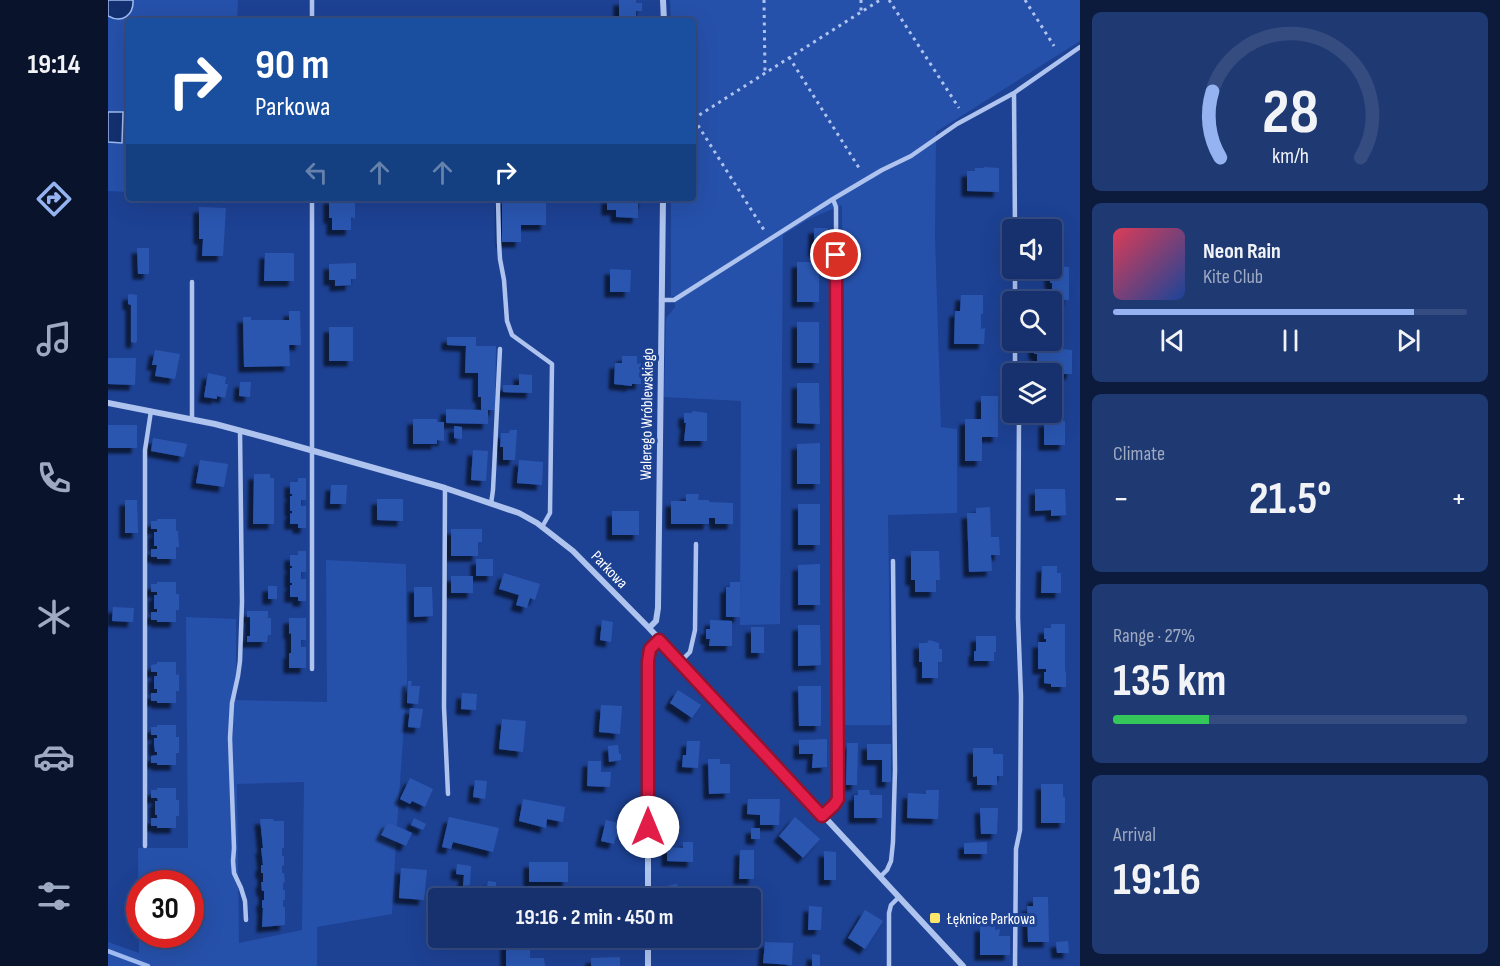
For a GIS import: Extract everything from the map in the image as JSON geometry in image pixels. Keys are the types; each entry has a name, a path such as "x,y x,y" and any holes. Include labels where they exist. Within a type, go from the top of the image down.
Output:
{"street":[{"path":"663,0 664,18"},
{"name":"Walerego Wróblewskiego","path":"649,628 656,621 658,608 663,201"},
{"name":"Parkowa","path":"108,404 240,430 445,489 519,513 542,526 573,551 649,628 963,966"},
{"path":"648,888 648,661 650,649 659,640"},
{"path":"648,948 648,966"}],"lane":[{"path":"312,0 312,18"},
{"path":"661,300 674,300 832,199 882,170 912,156 957,124 1014,93 1080,47"},
{"path":"1014,93 1015,219"},
{"path":"822,816 834,805 838,796 836,207 832,199"},
{"path":"312,201 312,669"},
{"path":"498,201 499,242 507,321 512,335 552,364 550,513 542,526"},
{"path":"192,282 192,419"},
{"path":"491,504 500,349"},
{"path":"146,846 145,450 151,411"},
{"path":"1014,966 1016,849 1020,830 1019,423"},
{"path":"240,430 242,602 240,661 232,703 230,738 234,873 245,901 246,920"},
{"path":"445,489 444,707 448,794"},
{"path":"680,662 690,652 695,630 696,544"},
{"path":"880,877 887,870 891,861 893,842 895,770 893,561"},
{"path":"889,966 889,913 891,905 899,897"}],"path":[{"path":"764,0 765,72"},
{"path":"861,0 861,11"},
{"path":"696,118 880,0"},
{"path":"889,0 959,108"},
{"path":"1025,0 1054,46"},
{"path":"789,57 861,171"},
{"path":"696,122 764,230"}],"shaded area":[{"path":"108,0 238,0 237,18 126,18 126,192 108,191"},
{"path":"108,0 133,0 133,5 126,17 113,18 108,16"},
{"path":"670,0 1080,0 1080,41 936,132 935,237 941,427 957,429 957,513 888,515 891,725 843,725 842,205 809,219 783,235 780,624 740,625 741,401 664,397 666,318 675,307 674,296 671,297 671,201 696,201 696,18 671,18"},
{"path":"108,112 123,112 122,143 108,142"},
{"path":"326,560 406,564 407,680 397,826 388,822 382,835 396,841 392,914 317,927 317,966 108,966 108,942 139,953 139,948 204,948 204,870 138,870 138,848 188,848 186,617 236,619 236,700 327,702","holes":["304,782 302,930 239,943 237,784"]}],"building":[{"path":"619,0 636,0 636,3 642,3 642,11 636,11 635,18 619,17"},
{"path":"450,16 476,16 476,18 450,18"},
{"path":"975,168 999,168 999,192 967,191 967,171 975,171"},
{"path":"329,201 355,201 355,218 351,217 351,230 332,230 332,218 329,218"},
{"path":"502,201 546,201 546,225 521,225 521,242 502,242"},
{"path":"607,201 644,201 644,203 638,203 638,218 616,217 616,210 607,210"},
{"path":"199,207 226,208 223,256 202,256 203,239 199,239"},
{"path":"814,228 828,228 828,251 814,251"},
{"path":"137,248 149,248 149,274 138,274"},
{"path":"265,253 294,253 294,281 264,281"},
{"path":"797,262 819,262 819,302 797,302"},
{"path":"356,263 356,279 351,279 351,285 335,286 335,280 329,280 329,264"},
{"path":"1062,267 1069,267 1069,300 1062,300 1062,291 1052,291 1052,283 1050,279 1062,279"},
{"path":"610,269 631,270 630,292 610,292"},
{"path":"130,294 137,295 136,343 131,342 131,305 128,304"},
{"path":"961,295 983,295 981,329 985,328 984,344 954,344 955,311 960,311"},
{"path":"289,311 300,311 301,345 289,345 290,366 244,367 243,317 251,317 251,320 289,320"},
{"path":"797,322 819,322 819,363 797,363"},
{"path":"329,327 353,327 353,361 329,361"},
{"path":"447,337 476,337 476,346 496,346 495,410 488,410 488,424 446,423 446,409 481,410 481,397 478,397 478,373 465,373 466,346 447,345"},
{"path":"155,350 180,354 175,379 155,376 157,365 152,365"},
{"path":"1072,350 1072,374 1062,374 1062,363 1034,363 1037,362 1037,354 1034,354 1034,351"},
{"path":"622,356 637,356 637,364 641,363 641,384 632,384 632,386 614,384 615,363 622,363"},
{"path":"108,358 136,358 135,385 108,384"},
{"path":"208,373 226,377 225,384 228,384 225,398 204,397"},
{"path":"519,374 532,375 532,393 503,392 503,385 519,385"},
{"path":"240,382 251,382 250,397 239,396"},
{"path":"797,383 819,383 820,424 797,423"},
{"path":"981,396 998,396 998,437 982,437 982,461 965,461 965,419 981,419"},
{"path":"692,411 707,413 707,441 684,441 686,423 684,423 684,413 692,413"},
{"path":"413,419 437,419 437,422 444,422 444,441 437,440 437,444 413,444"},
{"path":"1065,421 1065,445 1044,445 1044,423"},
{"path":"108,425 137,425 137,448 108,448"},
{"path":"454,426 462,427 462,439 454,438"},
{"path":"510,430 517,430 515,460 503,460 503,447 500,447 501,433 509,433"},
{"path":"153,438 187,444 184,457 151,451"},
{"path":"820,443 820,484 797,484 797,444"},
{"path":"473,450 488,451 486,481 471,480"},
{"path":"200,460 228,464 224,487 196,483"},
{"path":"519,460 543,462 542,485 517,483"},
{"path":"254,474 270,474 270,478 274,478 274,524 253,524"},
{"path":"298,478 306,478 306,500 301,500 301,506 306,506 306,528 298,528 298,524 290,524 292,511 290,511 290,496 292,494 290,494 290,482 298,482"},
{"path":"331,485 347,485 346,504 330,504"},
{"path":"1035,489 1065,489 1066,515 1051,516 1051,510 1035,511"},
{"path":"686,494 699,494 698,500 733,503 733,524 715,524 715,518 709,518 709,524 671,524 671,501 686,501"},
{"path":"377,499 403,499 403,521 377,520"},
{"path":"125,500 137,500 138,533 125,533"},
{"path":"798,504 820,504 820,545 798,545"},
{"path":"990,507 991,537 999,537 1000,555 991,555 992,571 969,572 967,513 976,513 976,508"},
{"path":"612,511 639,511 639,535 612,535"},
{"path":"157,519 176,519 179,547 176,547 176,559 151,557 151,549 157,549 157,546 154,546 154,532 157,532 157,529 151,529 151,521 157,521"},
{"path":"451,529 482,529 482,542 478,542 478,556 451,556"},
{"path":"298,551 306,551 306,572 301,572 301,579 306,579 306,601 298,601 298,597 290,597 292,583 290,583 290,568 292,566 290,566 290,555 298,555"},
{"path":"911,551 939,551 940,580 936,580 936,592 915,592 915,580 911,580"},
{"path":"476,559 493,559 493,576 476,576"},
{"path":"820,564 820,605 798,605 798,565"},
{"path":"1042,566 1057,566 1057,573 1061,573 1061,593 1041,593"},
{"path":"504,573 540,584 535,600 530,598 527,608 516,605 519,595 499,589"},
{"path":"451,576 473,576 473,593 451,593"},
{"path":"157,582 176,582 179,610 176,610 176,622 151,620 151,612 157,612 157,609 154,609 154,595 157,595 157,592 151,592 151,584 157,584"},
{"path":"730,582 740,582 740,617 726,617 726,587 730,587"},
{"path":"268,586 277,586 277,599 268,599"},
{"path":"414,587 432,587 433,616 414,617"},
{"path":"113,607 134,608 133,622 112,621"},
{"path":"247,611 268,611 268,618 271,618 271,635 268,635 267,642 247,642 247,636 250,636 250,617 247,617"},
{"path":"289,618 306,618 306,640 301,640 301,647 306,647 306,668 289,668 291,633 289,634"},
{"path":"602,620 613,622 611,642 600,640"},
{"path":"710,620 732,621 732,646 709,646 710,639 706,639 706,629 710,629"},
{"path":"1051,624 1065,624 1066,687 1051,687 1051,684 1044,683 1046,669 1038,669 1038,642 1046,642 1044,628 1051,628"},
{"path":"798,625 820,625 821,665 798,666"},
{"path":"751,627 764,627 764,653 751,653"},
{"path":"976,636 996,636 994,661 974,661"},
{"path":"929,640 939,643 939,649 942,649 942,662 938,662 938,678 922,678 919,643 927,643"},
{"path":"157,662 176,662 179,691 176,691 176,703 151,701 151,693 157,693 157,689 154,689 154,676 157,676 157,672 151,672 151,665"},
{"path":"408,681 412,681 411,686 420,686 418,704 407,703"},
{"path":"798,686 821,686 821,726 799,726"},
{"path":"678,690 701,705 692,718 670,703"},
{"path":"462,693 477,694 476,710 461,709"},
{"path":"601,705 622,706 620,734 599,732"},
{"path":"410,708 423,709 420,728 408,727"},
{"path":"502,719 526,721 523,752 499,749"},
{"path":"157,725 176,725 179,753 176,753 176,765 151,763 151,756 157,755 154,738 157,738 157,735 151,735 151,727 157,727"},
{"path":"827,739 827,767 812,768 813,754 799,754 799,740"},
{"path":"687,741 700,741 698,768 682,767"},
{"path":"847,743 858,743 857,785 846,785"},
{"path":"867,744 891,744 891,782 882,782 882,760 867,760"},
{"path":"618,745 621,760 609,762 608,746"},
{"path":"973,748 993,748 993,754 1003,754 1003,776 997,776 997,785 977,785 977,776 973,777"},
{"path":"708,759 720,759 720,764 730,764 730,793 709,794"},
{"path":"588,761 601,761 601,772 611,772 610,787 587,786"},
{"path":"410,778 433,789 425,807 400,799"},
{"path":"475,780 487,781 485,799 473,797"},
{"path":"1041,784 1063,784 1065,823 1041,823"},
{"path":"157,788 176,788 179,816 176,816 176,828 151,826 151,818 157,818 155,801 158,801 157,798 151,798 151,790 157,790"},
{"path":"858,790 869,790 870,795 882,795 882,818 854,818 854,795 858,795"},
{"path":"926,790 939,790 938,819 907,818 908,793 926,794"},
{"path":"523,799 565,807 563,822 547,819 546,828 519,821"},
{"path":"748,799 780,799 779,825 760,825 760,815 747,814"},
{"path":"980,808 998,808 997,834 981,834"},
{"path":"449,817 499,828 493,852 453,842 451,849 442,847"},
{"path":"795,817 820,839 803,858 779,836"},
{"path":"414,818 426,824 423,830 411,825"},
{"path":"260,819 284,821 282,873 284,873 285,882 283,883 285,900 283,900 283,907 285,907 285,925 262,927 264,891 262,891 261,882 263,882 263,873 261,873 261,865 263,865 261,848 263,848"},
{"path":"606,820 619,823 614,844 601,841"},
{"path":"388,822 412,833 406,846 381,835"},
{"path":"751,828 760,828 760,839 751,839"},
{"path":"683,842 693,842 693,862 667,861 667,847 683,848"},
{"path":"987,842 987,854 964,854 964,843"},
{"path":"740,850 754,850 754,879 739,879"},
{"path":"824,851 836,852 836,880 824,880"},
{"path":"529,862 568,862 568,882 529,882"},
{"path":"457,864 471,866 470,885 463,886 464,875 456,874"},
{"path":"401,868 427,870 424,900 399,898"},
{"path":"488,881 496,882 496,888 461,888 461,886 487,887"},
{"path":"677,884 678,888 667,888 667,886"},
{"path":"1033,897 1048,897 1049,942 1028,942 1027,906 1033,906"},
{"path":"809,906 822,907 821,930 808,930"},
{"path":"865,910 883,921 865,949 848,938"},
{"path":"980,926 995,926 995,930 1000,929 999,936 1010,936 1010,955 980,955"},
{"path":"1068,941 1069,953 1057,953 1056,942"},
{"path":"765,942 793,943 792,965 763,963"},
{"path":"506,948 530,948 530,958 544,958 545,966 506,966"},
{"path":"812,954 820,955 820,966 812,966"},
{"path":"620,957 620,966 591,966 591,958"}],"waterway":[{"path":"108,951 148,966"}],"place":[{"name":"Łęknice Parkowa","path":"935,918"}],"route":[{"path":"648,827 648,661 650,649 659,640 822,816 838,799 836,255"}]}
